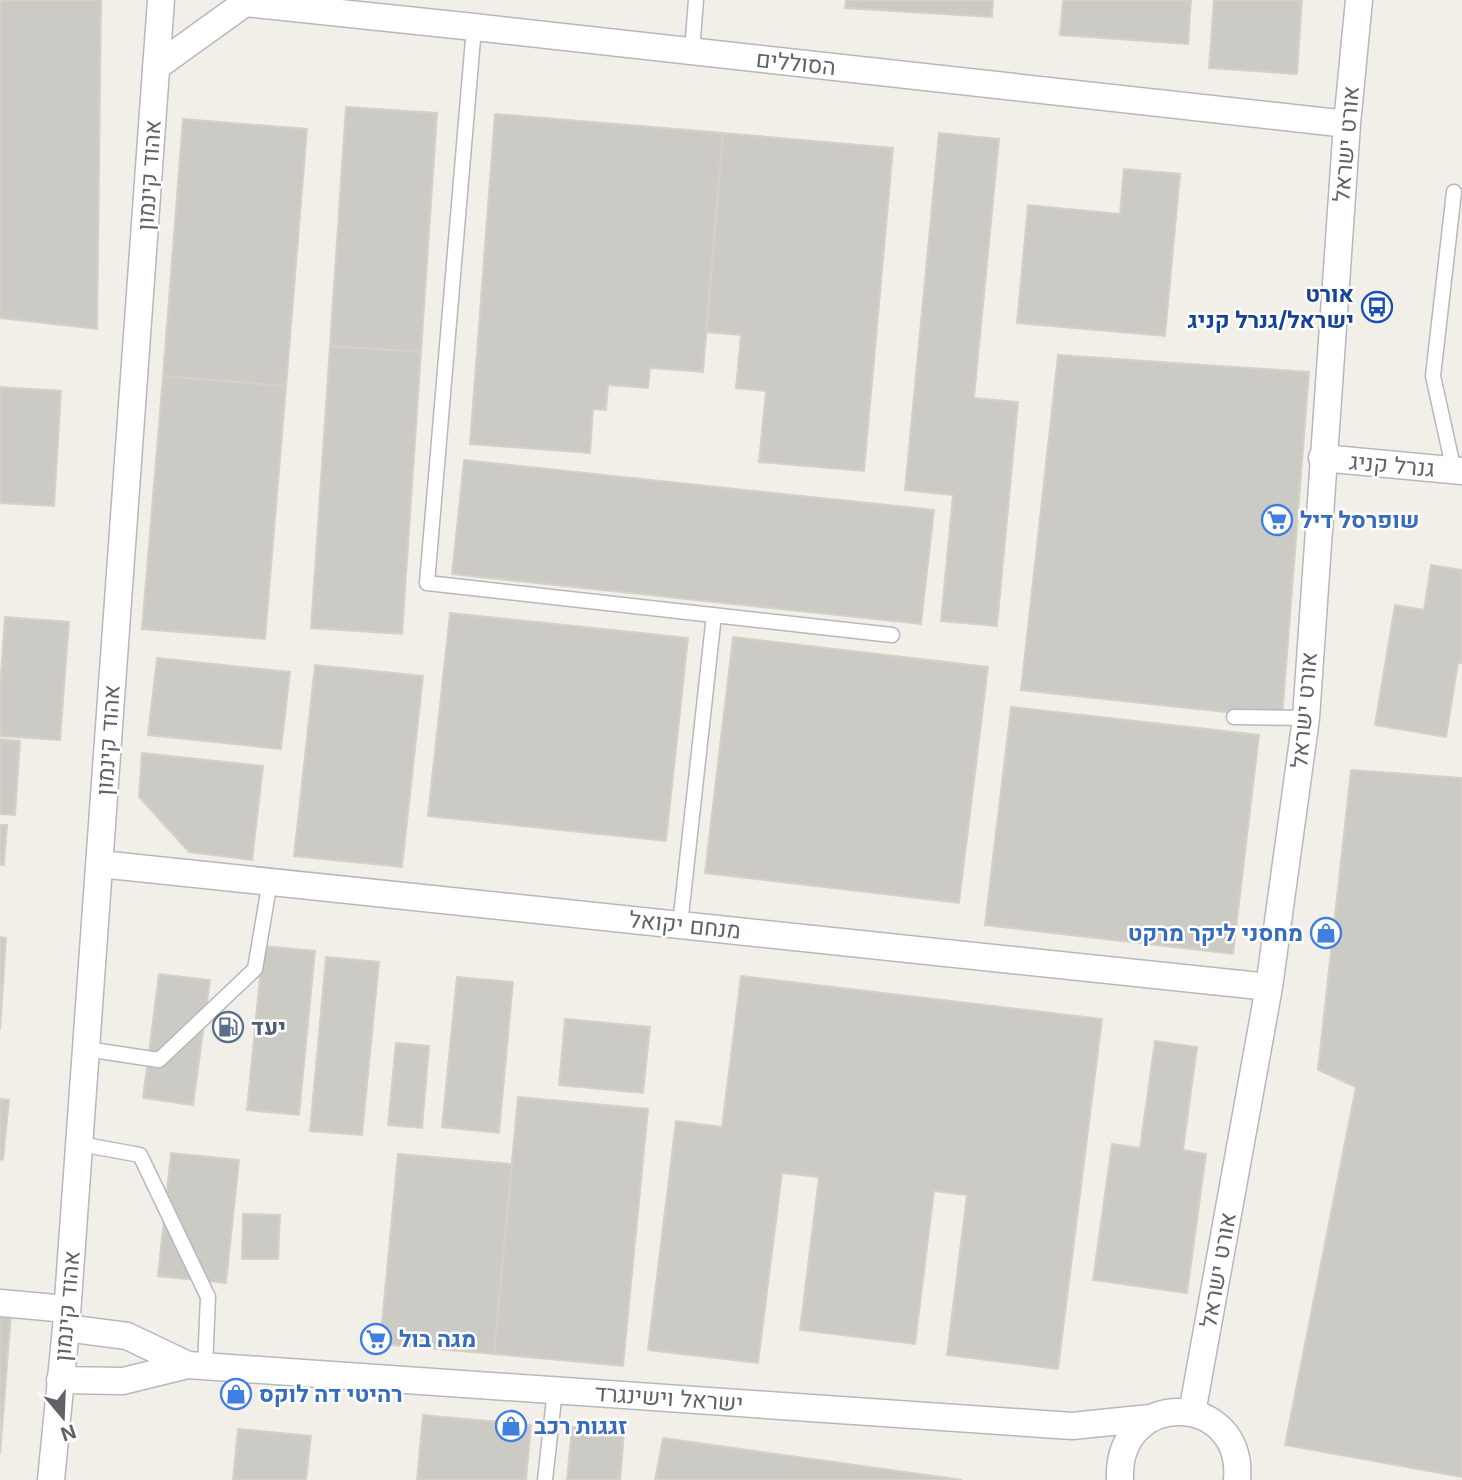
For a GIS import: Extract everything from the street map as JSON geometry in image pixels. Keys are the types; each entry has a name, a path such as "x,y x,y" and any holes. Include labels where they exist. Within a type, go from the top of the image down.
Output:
{"street":[{"name":"אהוד קינמון","path":"51,1480 67,1319 161,0"},
{"name":"אורט ישראל","path":"1192,1413 1269,987 1306,718 1322,458 1359,0"},
{"name":"הסוללים","path":"156,68 244,2 1347,124"},
{"name":"גנרל קניג","path":"1322,458 1458,471"},
{"name":"מנחם יקואל","path":"100,864 1269,987"},
{"name":"ישראל וישינגרד","path":"0,1303 127,1336 196,1366"},
{"name":"ישראל וישינגרד","path":"60,1380 123,1381 196,1366 1072,1426 1150,1418 1178,1411 1192,1413"},
{"path":"1192,1413 1209,1419 1224,1432 1233,1448 1238,1466 1237,1480"},
{"path":"1120,1480 1120,1462 1125,1444 1136,1429 1150,1418"}],"lane":[{"path":"692,51 696,0"},
{"path":"474,27 427,583 892,635"},
{"path":"1454,192 1433,376 1458,471"},
{"path":"680,925 714,615"},
{"path":"1234,717 1306,718"},
{"path":"86,1049 159,1060 254,969 270,881"},
{"path":"80,1144 139,1155 208,1297 196,1366"},
{"path":"545,1480 555,1390"}],"building":[{"path":"0,0 101,0 97,329 0,318"},
{"path":"846,0 993,0 992,17 845,8"},
{"path":"1063,0 1191,0 1188,44 1060,35"},
{"path":"1214,0 1302,0 1297,74 1209,68"},
{"path":"346,107 437,113 421,352 330,346"},
{"path":"495,114 723,133 703,372 650,368 648,388 608,385 606,410 593,409 590,453 470,444"},
{"path":"183,119 307,129 286,386 163,376"},
{"path":"723,133 893,148 864,471 759,462 766,391 736,388 741,335 706,332"},
{"path":"939,133 999,139 974,398 1018,402 997,626 941,621 953,495 905,490"},
{"path":"1124,169 1180,174 1165,336 1017,323 1028,205 1120,214"},
{"path":"330,346 421,352 402,634 311,628"},
{"path":"1058,355 1309,372 1282,718 1021,690"},
{"path":"163,376 286,386 265,639 142,629"},
{"path":"0,387 61,391 54,506 0,503"},
{"path":"464,460 934,510 921,624 452,574"},
{"path":"1431,565 1462,570 1462,663 1458,663 1446,737 1375,725 1395,605 1424,610"},
{"path":"450,613 688,638 666,841 428,816"},
{"path":"5,617 69,622 60,740 0,736"},
{"path":"733,637 988,667 959,903 705,873"},
{"path":"157,658 290,672 281,749 148,735"},
{"path":"315,665 423,676 402,867 294,856"},
{"path":"1011,707 1259,735 1233,954 985,925"},
{"path":"0,739 20,741 15,815 0,814"},
{"path":"142,753 263,766 252,860 189,852 139,797"},
{"path":"1351,770 1462,778 1462,1477 1285,1445 1356,1087 1318,1070"},
{"path":"0,825 7,825 4,865 0,865"},
{"path":"0,937 6,938 0,1030"},
{"path":"263,946 315,951 299,1115 247,1110"},
{"path":"326,957 379,962 362,1135 310,1131"},
{"path":"159,974 210,980 193,1105 143,1098"},
{"path":"741,976 1102,1019 1058,1369 947,1355 967,1195 934,1191 915,1344 800,1330 819,1177 782,1173 758,1363 648,1350 676,1121 722,1127"},
{"path":"457,977 513,982 499,1133 442,1127"},
{"path":"565,1019 650,1027 643,1093 559,1085"},
{"path":"1155,1041 1197,1047 1183,1150 1206,1154 1187,1293 1093,1280 1112,1144 1140,1148"},
{"path":"396,1043 429,1046 422,1128 388,1125"},
{"path":"518,1097 648,1109 623,1366 494,1354"},
{"path":"0,1099 9,1100 3,1160 0,1159"},
{"path":"171,1153 239,1160 226,1283 158,1276"},
{"path":"398,1154 512,1164 494,1354 380,1344"},
{"path":"243,1214 280,1215 278,1259 242,1259"},
{"path":"0,1313 11,1314 0,1454"},
{"path":"423,1415 531,1425 526,1480 417,1480"},
{"path":"572,1427 624,1432 620,1480 567,1480"},
{"path":"238,1429 311,1436 306,1480 233,1480"},
{"path":"663,1438 962,1480 655,1480"}],"place":[{"name":"אורט ישראל/גנרל קניג","path":"1377,307"},
{"name":"שופרסל דיל","path":"1277,520"},
{"name":"מחסני ליקר מרקט","path":"1326,933"},
{"name":"יעד","path":"228,1027"},
{"name":"מגה בול","path":"376,1339"},
{"name":"רהיטי דה לוקס","path":"236,1394"},
{"name":"זגגות רכב","path":"511,1426"}]}
